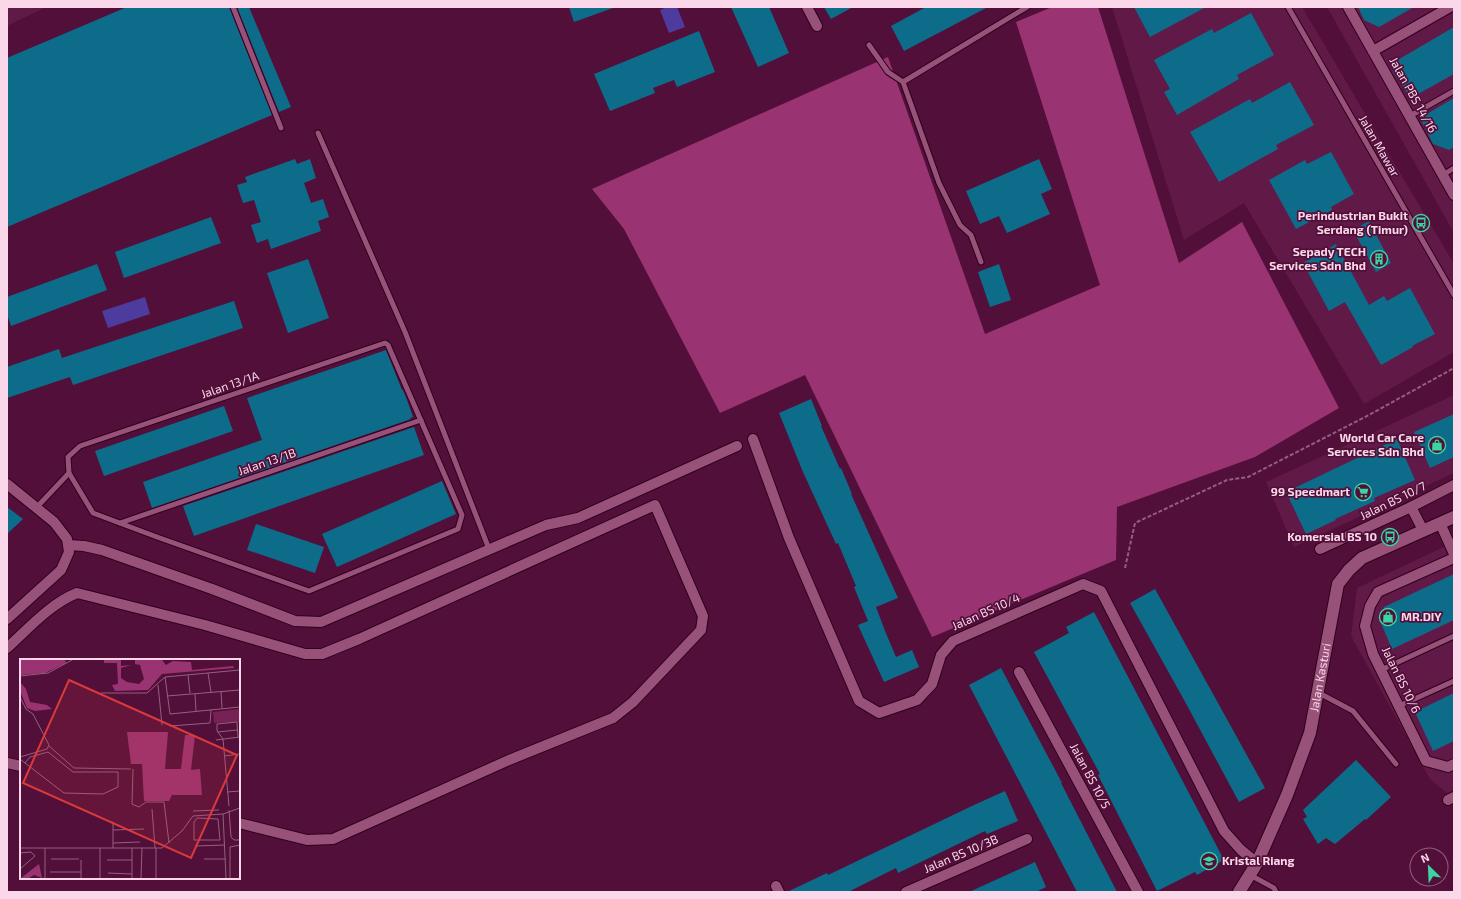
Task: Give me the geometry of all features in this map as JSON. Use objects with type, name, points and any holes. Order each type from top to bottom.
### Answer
[{"type":"street","points":[[807,7],[817,26]]},
{"type":"street","name":"Jalan PBS 14/16","points":[[1348,7],[1454,195]]},
{"type":"street","points":[[1373,51],[1450,7]]},
{"type":"street","name":"Jalan BS 10/4","points":[[753,439],[789,538],[859,701],[879,713],[917,700],[932,684],[941,655],[953,641],[1083,584],[1100,591],[1224,831],[1241,850],[1258,863]]},
{"type":"street","points":[[68,545],[84,546],[102,550],[296,621],[321,622],[546,525],[578,518],[737,446]]},
{"type":"street","points":[[7,484],[54,522],[67,539],[68,545],[68,552],[61,570],[7,618]]},
{"type":"street","name":"Jalan BS 10/7","points":[[1320,549],[1411,507],[1454,485]]},
{"type":"street","points":[[7,648],[64,598],[77,593],[204,625],[305,654],[322,654],[367,636],[655,505],[703,616],[701,630],[633,702],[613,718],[509,760],[333,840],[307,840],[240,823]]},
{"type":"street","points":[[1411,507],[1423,530]]},
{"type":"street","name":"Jalan Kasturi","points":[[1239,892],[1258,863],[1287,796],[1310,733],[1338,584],[1349,570],[1362,558],[1454,517]]},
{"type":"street","points":[[1440,523],[1454,554]]},
{"type":"street","name":"Jalan BS 10/6","points":[[1454,558],[1378,592],[1370,606],[1365,626],[1373,654],[1426,761],[1448,767],[1454,764]]},
{"type":"street","name":"Jalan BS 10/5","points":[[1019,672],[1138,892]]},
{"type":"street","points":[[7,763],[20,766]]},
{"type":"street","name":"Jalan BS 10/3B","points":[[906,892],[1027,839]]},
{"type":"lane","points":[[233,7],[281,128]]},
{"type":"lane","points":[[903,82],[1027,7]]},
{"type":"lane","name":"Jalan Mawar","points":[[1288,7],[1454,295]]},
{"type":"lane","points":[[869,45],[888,72],[903,82],[939,183],[960,225],[971,235],[981,262]]},
{"type":"lane","points":[[1410,116],[1454,91]]},
{"type":"lane","points":[[318,134],[405,332],[490,550]]},
{"type":"lane","points":[[1443,175],[1454,168]]},
{"type":"lane","name":"Jalan 13/1A","points":[[69,473],[68,457],[80,446],[385,344],[388,345],[421,420]]},
{"type":"lane","points":[[37,507],[69,473],[93,513],[310,591],[458,529],[462,515],[421,420]]},
{"type":"lane","name":"Jalan 13/1B","points":[[120,523],[421,420]]},
{"type":"lane","points":[[1381,670],[1454,636]]},
{"type":"lane","points":[[1399,706],[1454,680]]},
{"type":"lane","points":[[1318,692],[1353,711],[1396,764]]},
{"type":"lane","points":[[1250,875],[1274,888],[1276,892]]},
{"type":"path","points":[[1125,568],[1135,523],[1226,480],[1248,476],[1369,415],[1454,368]]},
{"type":"shaded area","points":[[7,7],[46,7],[7,26]]},
{"type":"shaded area","points":[[667,7],[677,7],[685,27],[669,33],[660,10]]},
{"type":"shaded area","points":[[1052,7],[1098,7],[1179,263],[1242,222],[1339,408],[1255,457],[1117,507],[1116,560],[932,637],[805,375],[720,413],[624,229],[592,189],[888,57],[985,334],[1100,285],[1016,22]]},
{"type":"shaded area","points":[[1112,7],[1302,7],[1454,264],[1454,352],[1364,404],[1244,203],[1184,240]]},
{"type":"shaded area","points":[[1327,7],[1454,7],[1454,233]]},
{"type":"shaded area","points":[[145,297],[150,314],[108,328],[102,311]]},
{"type":"shaded area","points":[[1454,395],[1454,473],[1294,547],[1266,482]]},
{"type":"shaded area","points":[[1454,542],[1454,790],[1447,793],[1430,779],[1351,636],[1357,588]]},
{"type":"building","points":[[127,7],[229,7],[272,115],[7,227],[7,58]]},
{"type":"building","points":[[237,7],[249,7],[291,107],[279,112]]},
{"type":"building","points":[[569,7],[612,7],[613,8],[574,22]]},
{"type":"building","points":[[731,7],[769,7],[789,53],[758,67]]},
{"type":"building","points":[[824,7],[853,7],[831,19]]},
{"type":"building","points":[[926,7],[988,7],[904,51],[891,26]]},
{"type":"building","points":[[1134,7],[1206,7],[1150,37]]},
{"type":"building","points":[[1358,7],[1414,7],[1379,27],[1364,20]]},
{"type":"building","points":[[1251,13],[1274,55],[1237,75],[1239,79],[1177,115],[1164,92],[1170,89],[1154,60],[1212,29],[1214,33]]},
{"type":"building","points":[[1454,27],[1454,74],[1411,98],[1393,72],[1396,61]]},
{"type":"building","points":[[699,31],[715,72],[677,87],[674,80],[653,88],[655,93],[610,111],[594,74]]},
{"type":"building","points":[[1290,82],[1314,125],[1276,145],[1278,149],[1219,182],[1190,132],[1250,99],[1252,103]]},
{"type":"building","points":[[1454,98],[1454,147],[1449,150],[1433,144],[1420,118]]},
{"type":"building","points":[[1331,152],[1354,194],[1331,207],[1332,210],[1296,229],[1269,180],[1305,160],[1307,164]]},
{"type":"building","points":[[295,159],[297,164],[310,159],[316,178],[304,183],[311,203],[323,199],[329,217],[318,221],[321,231],[271,249],[268,239],[257,243],[251,225],[261,222],[254,200],[243,203],[237,185],[247,182],[245,177]]},
{"type":"building","points":[[1039,159],[1052,189],[1041,194],[1050,214],[1007,233],[999,216],[980,224],[966,191]]},
{"type":"building","points":[[211,217],[221,243],[124,278],[115,252]]},
{"type":"building","points":[[1369,221],[1391,263],[1376,272],[1353,230]]},
{"type":"building","points":[[1336,244],[1369,305],[1384,296],[1387,301],[1410,288],[1435,334],[1381,365],[1345,302],[1329,311],[1303,263]]},
{"type":"building","points":[[308,259],[329,318],[288,333],[267,273]]},
{"type":"building","points":[[97,264],[107,290],[11,326],[7,314],[7,297]]},
{"type":"building","points":[[999,264],[1011,300],[990,307],[978,272]]},
{"type":"building","points":[[234,301],[243,328],[73,385],[70,377],[7,398],[7,367],[59,349],[62,358]]},
{"type":"building","points":[[386,350],[407,400],[413,417],[410,418],[411,419],[152,508],[143,482],[262,440],[247,398]]},
{"type":"building","points":[[811,399],[821,426],[898,598],[876,607],[885,631],[896,657],[912,650],[919,667],[884,682],[858,625],[868,621],[854,587],[856,586],[838,543],[836,544],[803,472],[779,413]]},
{"type":"building","points":[[224,406],[233,431],[104,476],[95,451]]},
{"type":"building","name":"World Car Care Services Sdn Bhd","points":[[1454,414],[1454,457],[1430,468],[1414,432]]},
{"type":"building","points":[[414,427],[424,455],[194,536],[183,506]]},
{"type":"building","points":[[1397,439],[1415,480],[1374,498],[1375,501],[1306,534],[1286,492]]},
{"type":"building","points":[[442,481],[456,514],[337,567],[322,534]]},
{"type":"building","points":[[7,507],[23,519],[7,534]]},
{"type":"building","points":[[256,524],[324,547],[315,573],[247,550]]},
{"type":"building","points":[[1454,574],[1454,620],[1392,649],[1380,621],[1384,607]]},
{"type":"building","points":[[1155,589],[1265,788],[1239,802],[1130,603]]},
{"type":"building","points":[[1094,612],[1224,860],[1197,875],[1195,872],[1157,891],[1098,775],[1100,774],[1034,652],[1069,633],[1066,627]]},
{"type":"building","points":[[1001,668],[1062,783],[1117,892],[1077,892],[969,685]]},
{"type":"building","points":[[1454,693],[1454,741],[1433,751],[1415,712]]},
{"type":"building","points":[[1356,760],[1391,797],[1366,820],[1365,819],[1335,844],[1326,838],[1318,844],[1303,819],[1307,817],[1303,810]]},
{"type":"building","points":[[1005,791],[1018,821],[987,834],[985,831],[898,873],[896,868],[848,892],[787,892],[827,873],[828,875]]},
{"type":"building","points":[[1035,862],[1046,887],[1036,892],[969,892]]},
{"type":"place","name":"Perindustrian Bukit Serdang (Timur)","points":[[1421,223]]},
{"type":"place","name":"Sepady TECH Services Sdn Bhd","points":[[1379,259]]},
{"type":"place","name":"World Car Care Services Sdn Bhd","points":[[1437,445]]},
{"type":"place","name":"99 Speedmart","points":[[1363,492]]},
{"type":"place","name":"Komersial BS 10","points":[[1390,537]]},
{"type":"place","name":"MR.DIY","points":[[1388,617]]},
{"type":"place","name":"Kristal Riang","points":[[1209,861]]}]
